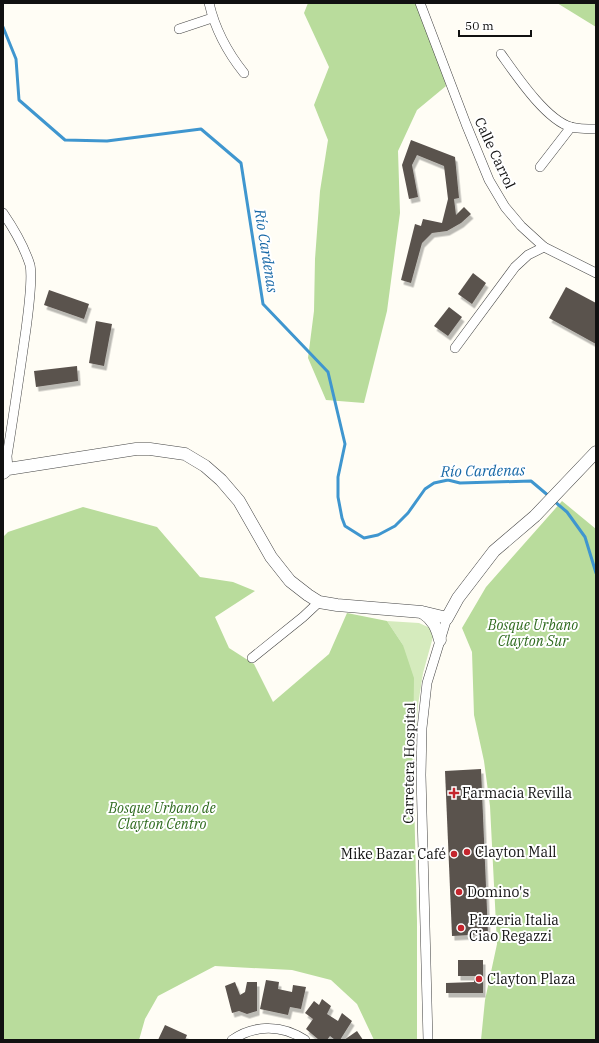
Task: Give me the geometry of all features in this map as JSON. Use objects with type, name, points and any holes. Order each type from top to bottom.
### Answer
[{"type":"street","points":[[209,3],[212,18],[229,52],[244,73]]},
{"type":"street","name":"Calle Carrol","points":[[420,3],[466,124],[498,196],[512,217],[544,247],[596,273]]},
{"type":"street","points":[[179,29],[212,18]]},
{"type":"street","points":[[501,54],[518,78],[539,102],[560,122],[571,127],[596,129]]},
{"type":"street","points":[[540,167],[571,127]]},
{"type":"street","points":[[3,213],[16,231],[30,266],[31,275],[28,311],[6,471],[131,450],[150,449],[185,454],[205,466],[221,480],[239,501],[272,557],[298,589],[319,602],[368,608],[422,612],[447,618]]},
{"type":"street","points":[[455,348],[515,267],[528,255],[544,247]]},
{"type":"street","name":"Carretera Hospital","points":[[428,1040],[421,774],[423,715],[427,683],[447,618],[458,598],[494,551],[535,516],[596,452]]},
{"type":"street","points":[[422,612],[440,609],[458,598]]},
{"type":"street","points":[[252,658],[303,617],[319,602]]},
{"type":"street","points":[[422,612],[436,626],[440,640]]},
{"type":"street","points":[[232,1040],[246,1033],[265,1028],[286,1030],[305,1040]]},
{"type":"green space","points":[[308,3],[421,3],[427,10],[446,86],[417,110],[398,151],[400,213],[387,311],[364,403],[326,400],[308,358],[314,311],[315,259],[320,191],[328,140],[314,105],[329,67],[304,13]]},
{"type":"green space","points":[[557,3],[596,3],[596,27]]},
{"type":"green space","name":"Bosque Urbano Clayton Sur","points":[[562,501],[596,529],[596,1040],[481,1040],[485,1000],[497,944],[490,806],[484,761],[474,715],[472,652],[462,628],[486,587]]},
{"type":"green space","name":"Bosque Urbano de Clayton Centro","points":[[83,507],[157,527],[200,577],[233,582],[255,591],[215,617],[229,648],[254,664],[273,702],[329,654],[347,613],[387,621],[403,645],[414,678],[413,754],[417,921],[417,1040],[374,1040],[357,1004],[331,980],[292,970],[215,966],[158,996],[145,1019],[139,1040],[3,1040],[3,537],[8,532]]},
{"type":"green space","points":[[387,621],[419,623],[430,628],[433,637],[423,673],[418,705],[414,770],[403,645]]},
{"type":"building","points":[[411,140],[455,157],[459,198],[454,199],[456,215],[464,207],[471,214],[461,223],[447,231],[432,233],[422,243],[411,283],[401,280],[415,224],[421,226],[423,219],[442,223],[448,199],[444,166],[417,155],[412,165],[418,197],[409,199],[402,165]]},
{"type":"building","points":[[473,273],[486,283],[472,304],[458,294]]},
{"type":"building","points":[[566,287],[596,303],[596,344],[549,318]]},
{"type":"building","points":[[49,290],[89,304],[84,319],[44,305]]},
{"type":"building","points":[[449,307],[462,317],[448,336],[434,326]]},
{"type":"building","points":[[96,321],[112,324],[104,366],[89,363]]},
{"type":"building","points":[[77,366],[78,381],[36,387],[34,371]]},
{"type":"building","name":"Clayton Mall","points":[[481,769],[488,934],[452,936],[445,771]]},
{"type":"building","name":"Clayton Plaza","points":[[458,960],[483,960],[483,993],[446,993],[446,983],[474,982],[475,976],[458,976]]},
{"type":"building","points":[[266,980],[279,982],[278,989],[292,992],[293,985],[306,987],[301,1009],[290,1007],[288,1015],[260,1009]]},
{"type":"building","points":[[235,982],[240,995],[245,992],[247,982],[257,982],[257,1011],[247,1014],[239,1011],[232,1013],[225,986]]},
{"type":"building","points":[[322,999],[331,1006],[327,1014],[338,1021],[342,1013],[352,1021],[340,1040],[335,1040],[330,1036],[327,1040],[319,1040],[306,1029],[313,1019],[305,1013],[314,1001],[319,1005]]},
{"type":"building","points":[[165,1025],[187,1035],[185,1040],[158,1040]]},
{"type":"building","points":[[357,1031],[363,1040],[344,1040]]},
{"type":"waterway","name":"Río Cardenas","points":[[3,27],[16,59],[19,100],[65,140],[107,141],[201,129],[241,163],[263,304],[328,372],[345,444],[338,477],[338,497],[345,526],[364,538],[378,535],[395,526],[408,513],[425,489],[434,483],[448,480],[460,483],[531,481],[550,497]]},
{"type":"waterway","name":"Río Cardenas","points":[[554,501],[567,512],[585,537],[596,573]]},
{"type":"place","name":"Farmacia Revilla","points":[[454,793]]},
{"type":"place","name":"Clayton Mall","points":[[467,852]]},
{"type":"place","name":"Mike Bazar Café","points":[[454,854]]},
{"type":"place","name":"Domino's","points":[[459,892]]},
{"type":"place","name":"Pizzeria Italia Ciao Regazzi","points":[[461,928]]},
{"type":"place","name":"Clayton Plaza","points":[[479,979]]}]
